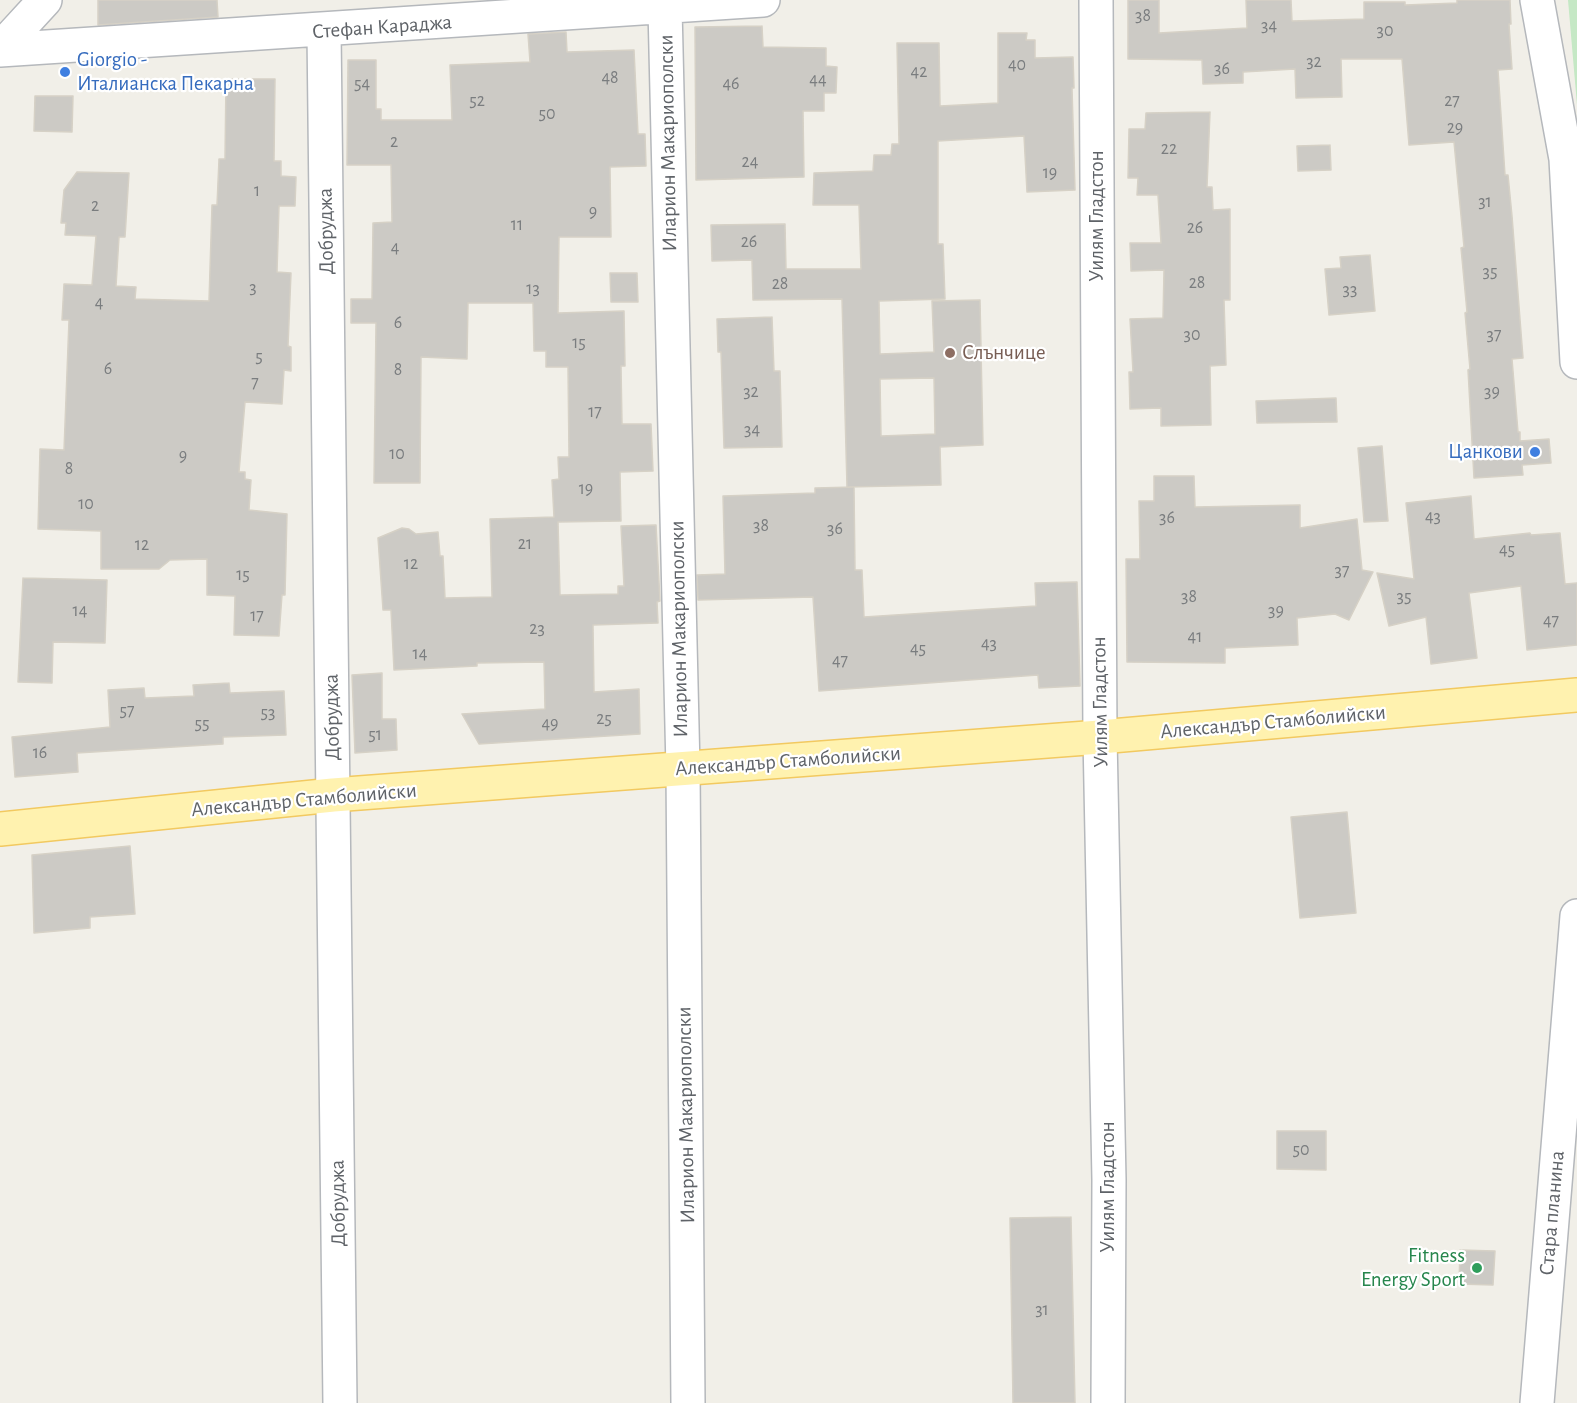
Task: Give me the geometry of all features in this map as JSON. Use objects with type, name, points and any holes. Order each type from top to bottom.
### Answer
[{"type":"main road","name":"Александър Стамболийски","points":[[0,829],[333,795],[1100,737],[1577,695]]},
{"type":"street","points":[[0,50],[45,0]]},
{"type":"street","name":"Стефан Караджа","points":[[0,50],[324,30],[663,4],[763,0]]},
{"type":"street","name":"Уилям Гладстон","points":[[1096,0],[1100,737],[1109,1180],[1108,1403]]},
{"type":"street","points":[[1537,0],[1571,158],[1577,362]]},
{"type":"street","name":"Иларион Макариополски","points":[[663,4],[683,769],[688,1403]]},
{"type":"street","name":"Добруджа","points":[[324,30],[340,1403]]},
{"type":"street","name":"Стара планина","points":[[1537,1403],[1577,916]]},
{"type":"green space","points":[[1568,0],[1577,0],[1577,105]]},
{"type":"building","points":[[98,0],[217,0],[218,17],[98,25]]},
{"type":"building","points":[[1128,0],[1159,0],[1159,33],[1247,28],[1246,0],[1291,0],[1292,21],[1364,19],[1364,2],[1405,2],[1405,5],[1457,3],[1457,0],[1510,0],[1512,69],[1498,70],[1505,175],[1508,175],[1523,358],[1512,359],[1518,432],[1520,432],[1520,441],[1549,439],[1551,463],[1522,465],[1523,475],[1474,478],[1468,370],[1470,369],[1465,313],[1467,312],[1461,248],[1464,247],[1454,142],[1409,145],[1402,59],[1341,59],[1342,97],[1296,98],[1295,69],[1243,72],[1243,83],[1203,84],[1202,60],[1128,59]]},
{"type":"building","points":[[762,26],[763,47],[826,48],[826,66],[837,67],[836,93],[824,93],[824,111],[803,111],[804,177],[696,180],[695,27]]},
{"type":"building","points":[[566,32],[567,52],[634,50],[638,134],[645,134],[646,166],[610,167],[611,237],[559,237],[558,313],[624,311],[625,366],[621,366],[622,424],[651,424],[653,471],[620,472],[621,521],[558,522],[560,595],[618,594],[618,586],[624,586],[621,526],[656,525],[660,601],[657,602],[658,623],[593,625],[594,692],[639,689],[640,734],[479,744],[462,714],[545,709],[544,662],[477,663],[477,666],[394,670],[391,610],[383,610],[378,538],[402,528],[409,529],[416,534],[438,532],[440,556],[443,556],[445,598],[492,597],[490,519],[554,517],[552,480],[559,479],[558,457],[569,457],[568,367],[546,367],[546,351],[534,351],[533,303],[468,303],[467,359],[421,357],[420,483],[374,483],[376,323],[351,323],[351,299],[372,299],[373,223],[392,222],[391,165],[347,165],[348,60],[376,60],[376,109],[381,109],[381,120],[452,120],[450,65],[530,62],[528,34]]},
{"type":"building","points":[[998,33],[1027,33],[1026,40],[1035,40],[1035,58],[1073,57],[1075,190],[1027,192],[1024,136],[938,141],[938,244],[943,244],[945,299],[879,301],[880,354],[934,352],[932,301],[980,300],[983,445],[940,447],[941,485],[847,487],[842,299],[753,300],[752,260],[712,261],[711,225],[785,224],[786,269],[861,269],[859,205],[813,205],[814,173],[873,171],[874,155],[891,155],[892,144],[899,144],[897,43],[939,43],[940,106],[998,103]],"holes":[[[934,378],[935,434],[881,436],[880,379]]]},
{"type":"building","points":[[226,79],[275,79],[274,161],[281,161],[281,176],[296,177],[295,206],[279,206],[277,272],[291,273],[288,346],[291,347],[291,371],[284,370],[282,404],[245,402],[239,472],[245,472],[245,479],[251,480],[249,510],[287,514],[285,595],[282,595],[279,636],[234,635],[235,596],[207,595],[207,559],[170,560],[159,569],[101,569],[101,531],[38,529],[40,449],[64,450],[69,320],[62,320],[64,284],[92,285],[96,236],[65,235],[66,223],[61,223],[64,190],[77,172],[129,173],[125,237],[119,237],[116,286],[136,287],[135,299],[209,301],[212,205],[217,205],[219,159],[225,159]]},
{"type":"building","points":[[35,96],[73,96],[72,132],[34,131]]},
{"type":"building","points":[[1210,112],[1207,187],[1212,187],[1213,210],[1230,209],[1230,300],[1224,300],[1226,365],[1210,366],[1211,425],[1161,426],[1161,408],[1130,409],[1129,372],[1133,372],[1130,319],[1163,318],[1164,270],[1131,271],[1130,243],[1161,243],[1158,195],[1137,195],[1138,178],[1128,178],[1129,129],[1145,129],[1146,113]]},
{"type":"building","points":[[1330,145],[1331,170],[1298,171],[1297,146]]},
{"type":"building","points":[[1370,255],[1375,311],[1329,315],[1325,269],[1341,268],[1340,257]]},
{"type":"building","points":[[610,273],[637,273],[638,302],[611,302]]},
{"type":"building","points":[[772,317],[774,371],[780,371],[782,447],[724,448],[721,352],[718,352],[717,319]]},
{"type":"building","points":[[1336,398],[1337,422],[1257,423],[1256,401]]},
{"type":"building","points":[[1382,446],[1388,521],[1364,522],[1358,448]]},
{"type":"building","points":[[1154,476],[1194,476],[1195,507],[1300,505],[1300,528],[1357,519],[1362,570],[1373,572],[1349,620],[1335,614],[1297,618],[1298,645],[1225,648],[1225,663],[1127,662],[1126,559],[1140,559],[1139,501],[1154,501]]},
{"type":"building","points":[[854,487],[855,570],[862,570],[864,617],[1036,606],[1035,583],[1077,582],[1080,686],[1039,688],[1038,675],[819,691],[813,597],[698,600],[697,575],[725,574],[723,496],[815,493],[815,488]]},
{"type":"building","points":[[1471,496],[1474,539],[1530,533],[1531,535],[1560,533],[1565,584],[1577,583],[1577,645],[1527,650],[1521,586],[1469,593],[1477,658],[1431,664],[1426,617],[1389,626],[1377,573],[1414,579],[1406,503]]},
{"type":"building","points":[[23,578],[107,580],[105,643],[53,642],[52,683],[18,682]]},
{"type":"building","points":[[382,673],[382,719],[396,719],[397,750],[355,753],[352,675]]},
{"type":"building","points":[[229,683],[230,693],[284,691],[286,735],[223,737],[223,744],[77,753],[78,772],[15,777],[12,737],[110,727],[108,690],[144,688],[145,698],[194,696],[193,685]]},
{"type":"building","points":[[1347,812],[1356,913],[1300,918],[1291,817]]},
{"type":"building","points":[[130,846],[135,914],[90,917],[90,928],[34,933],[32,855]]},
{"type":"building","points":[[1277,1131],[1326,1131],[1326,1170],[1277,1169]]},
{"type":"building","points":[[1071,1217],[1075,1403],[1013,1403],[1010,1218]]},
{"type":"building","name":"Fitness Energy Sport","points":[[1460,1250],[1495,1251],[1493,1285],[1459,1284]]},
{"type":"place","name":"Giorgio - Италианска Пекарна","points":[[65,72]]},
{"type":"place","name":"Слънчице","points":[[950,353]]},
{"type":"place","name":"Цанкови","points":[[1535,452]]},
{"type":"place","name":"Fitness Energy Sport","points":[[1477,1268]]}]
